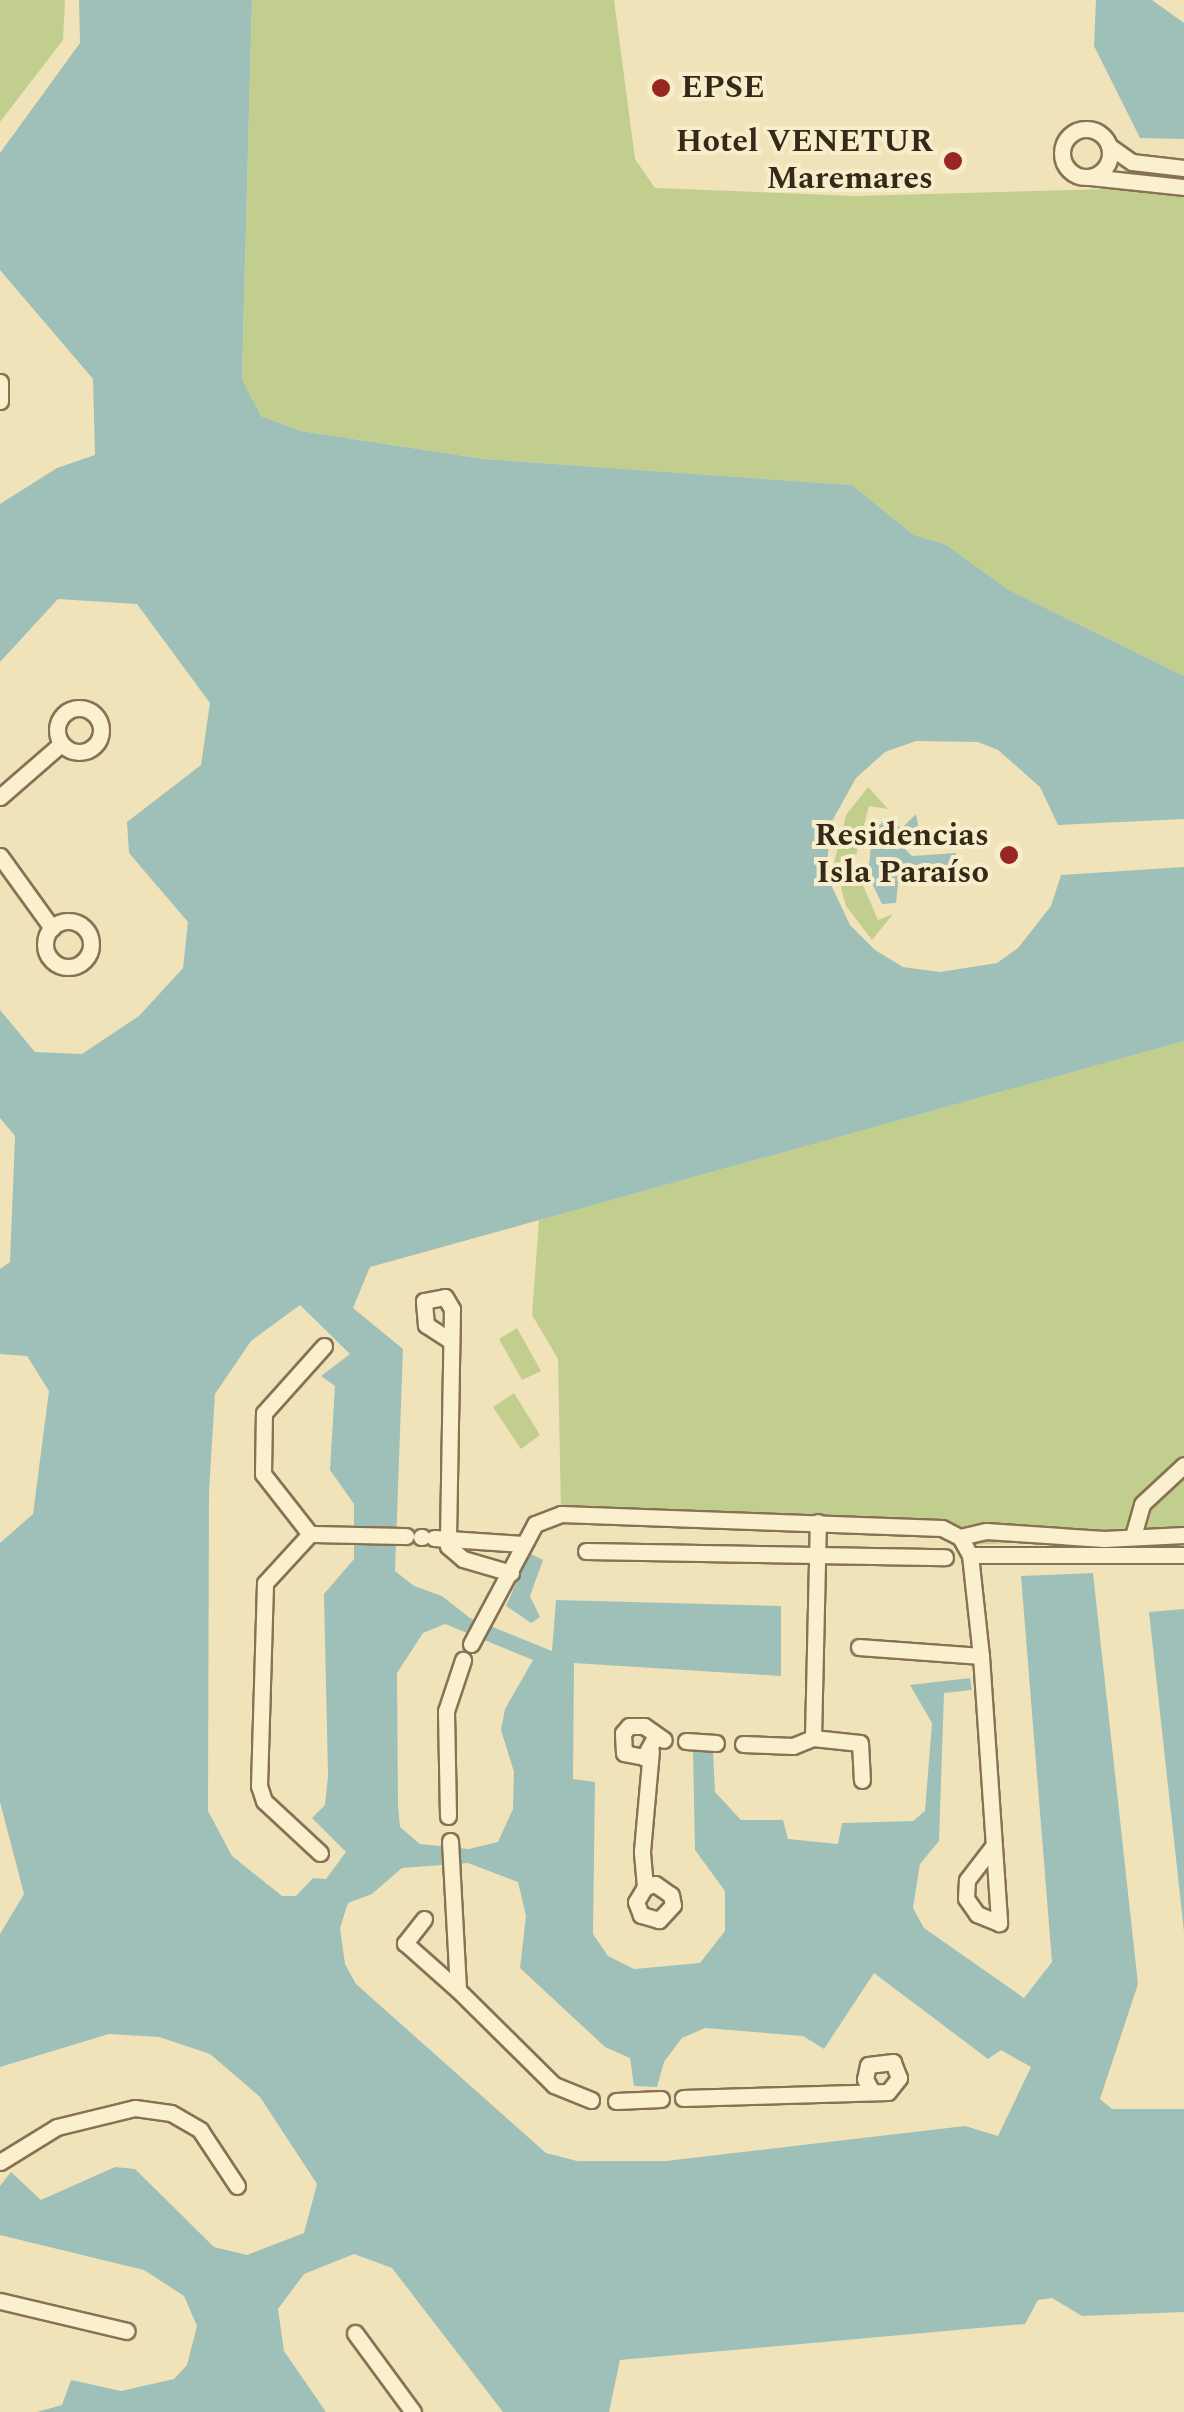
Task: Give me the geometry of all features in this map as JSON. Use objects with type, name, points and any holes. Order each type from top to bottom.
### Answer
[{"type":"street","points":[[1184,168],[1152,166],[1109,146],[1089,129],[1066,140],[1067,168],[1090,177],[1184,187]]},
{"type":"street","points":[[1090,177],[1104,170],[1109,146]]},
{"type":"street","points":[[1151,186],[1152,166]]},
{"type":"street","points":[[0,382],[0,401]]},
{"type":"street","points":[[0,797],[61,744]]},
{"type":"street","points":[[0,856],[52,928]]},
{"type":"street","points":[[421,1537],[451,1340]]},
{"type":"street","points":[[310,1534],[263,1474],[264,1413],[324,1346]]},
{"type":"street","points":[[1127,1556],[1129,1537],[1142,1504],[1184,1465]]},
{"type":"street","points":[[473,1641],[536,1524],[561,1514],[924,1523],[960,1538],[986,1532],[1184,1535]]},
{"type":"street","points":[[813,1738],[818,1522]]},
{"type":"street","points":[[320,1853],[264,1800],[260,1786],[265,1583],[310,1534],[523,1544]]},
{"type":"street","points":[[421,1537],[454,1554],[511,1573]]},
{"type":"street","points":[[960,1538],[970,1555],[994,1845]]},
{"type":"street","points":[[586,1551],[945,1557]]},
{"type":"street","points":[[970,1555],[1184,1555]]},
{"type":"street","points":[[858,1647],[981,1656]]},
{"type":"street","points":[[448,1816],[446,1711],[463,1660]]},
{"type":"street","points":[[743,1744],[792,1746],[813,1738],[860,1743],[862,1780]]},
{"type":"street","points":[[686,1740],[716,1743]]},
{"type":"street","points":[[646,1886],[642,1851],[656,1743]]},
{"type":"street","points":[[450,1842],[458,1990]]},
{"type":"street","points":[[424,1918],[405,1944],[458,1990],[554,2085],[592,2100]]},
{"type":"street","points":[[683,2098],[871,2090]]},
{"type":"street","points":[[624,2100],[659,2099]]},
{"type":"street","points":[[0,2162],[57,2127],[135,2108],[171,2113],[200,2130],[236,2186]]},
{"type":"street","points":[[0,2300],[128,2331]]},
{"type":"street","points":[[355,2334],[410,2411]]},
{"type":"green space","points":[[0,0],[65,0],[63,40],[0,122]]},
{"type":"green space","points":[[252,0],[614,0],[635,159],[655,188],[855,196],[1184,187],[1184,676],[1009,590],[945,544],[914,535],[852,485],[484,459],[301,431],[261,416],[242,379]]},
{"type":"green space","points":[[868,787],[888,809],[869,806],[855,859],[834,863],[846,815]]},
{"type":"green space","points":[[836,869],[856,869],[878,920],[893,914],[872,940],[846,906]]},
{"type":"green space","points":[[1184,1041],[1184,1535],[967,1545],[943,1528],[561,1514],[558,1359],[532,1315],[539,1220]]},
{"type":"green space","points":[[517,1328],[541,1371],[522,1380],[499,1339]]},
{"type":"green space","points":[[514,1393],[540,1435],[521,1449],[493,1407]]},
{"type":"water","points":[[79,0],[252,0],[242,379],[261,416],[301,431],[484,459],[852,485],[914,535],[945,544],[1009,590],[1184,676],[1184,819],[1058,825],[1040,787],[998,750],[978,742],[916,741],[885,752],[856,778],[831,823],[826,874],[850,925],[875,950],[903,967],[940,972],[997,963],[1018,948],[1051,906],[1061,875],[1184,867],[1184,1041],[370,1267],[353,1308],[403,1349],[395,1571],[414,1586],[442,1596],[470,1618],[552,1651],[556,1600],[781,1606],[781,1676],[574,1663],[573,1779],[595,1782],[593,1934],[608,1956],[634,1969],[700,1963],[725,1931],[725,1891],[695,1850],[693,1751],[713,1751],[715,1792],[741,1820],[783,1820],[788,1839],[838,1844],[842,1823],[913,1821],[925,1811],[932,1723],[910,1685],[970,1678],[972,1690],[944,1693],[939,1841],[920,1864],[913,1908],[924,1928],[1024,1998],[1052,1962],[1021,1576],[1093,1573],[1138,1984],[1100,2099],[1112,2109],[1184,2109],[1184,2312],[1082,2316],[1052,2298],[1038,2300],[1025,2324],[620,2360],[609,2412],[503,2412],[392,2268],[354,2254],[304,2274],[278,2309],[284,2351],[326,2412],[37,2412],[62,2405],[71,2380],[121,2391],[174,2379],[187,2365],[197,2326],[184,2296],[144,2270],[0,2235],[0,2186],[11,2172],[41,2200],[115,2167],[135,2169],[214,2247],[247,2255],[304,2233],[317,2184],[260,2097],[210,2054],[159,2037],[109,2034],[0,2067],[0,1934],[24,1894],[0,1802],[0,1543],[33,1514],[49,1391],[27,1356],[0,1354],[0,1269],[10,1262],[15,1136],[0,1118],[0,1010],[35,1052],[82,1054],[139,1016],[183,968],[188,922],[129,853],[127,822],[201,765],[210,703],[137,604],[58,599],[0,662],[0,504],[57,468],[95,455],[93,379],[0,270],[0,153],[80,43]],"holes":[[[300,1305],[350,1354],[321,1376],[335,1386],[330,1470],[354,1504],[354,1559],[324,1594],[328,1776],[325,1805],[312,1818],[346,1852],[326,1879],[313,1878],[296,1896],[282,1896],[232,1856],[208,1811],[209,1491],[215,1394],[251,1341]],[[445,1624],[533,1660],[505,1709],[501,1730],[514,1772],[513,1809],[498,1842],[469,1849],[420,1844],[400,1827],[397,1673],[423,1633]],[[468,1863],[518,1882],[526,1916],[520,1968],[605,2047],[630,2058],[634,2086],[657,2087],[664,2062],[682,2038],[705,2028],[803,2036],[824,2049],[874,1973],[988,2059],[1001,2050],[1031,2067],[998,2136],[965,2126],[666,2161],[577,2161],[546,2153],[356,1984],[345,1964],[340,1928],[348,1903],[372,1894],[402,1868]]]},
{"type":"water","points":[[1096,0],[1152,0],[1184,23],[1184,139],[1140,138],[1094,46]]},
{"type":"water","points":[[916,814],[919,831],[915,838],[905,834],[905,849],[912,856],[956,853],[959,869],[899,873],[896,903],[882,904],[868,875],[871,845],[895,845],[873,835],[874,829],[886,820],[902,828]]},
{"type":"water","points":[[529,1553],[543,1560],[530,1596],[540,1617],[531,1623],[506,1606]]},
{"type":"water","points":[[1184,1609],[1184,1932],[1149,1612]]},
{"type":"place","name":"EPSE","points":[[661,88]]},
{"type":"place","name":"Hotel VENETUR Maremares","points":[[953,161]]},
{"type":"place","name":"Residencias Isla Paraíso","points":[[1009,855]]}]
